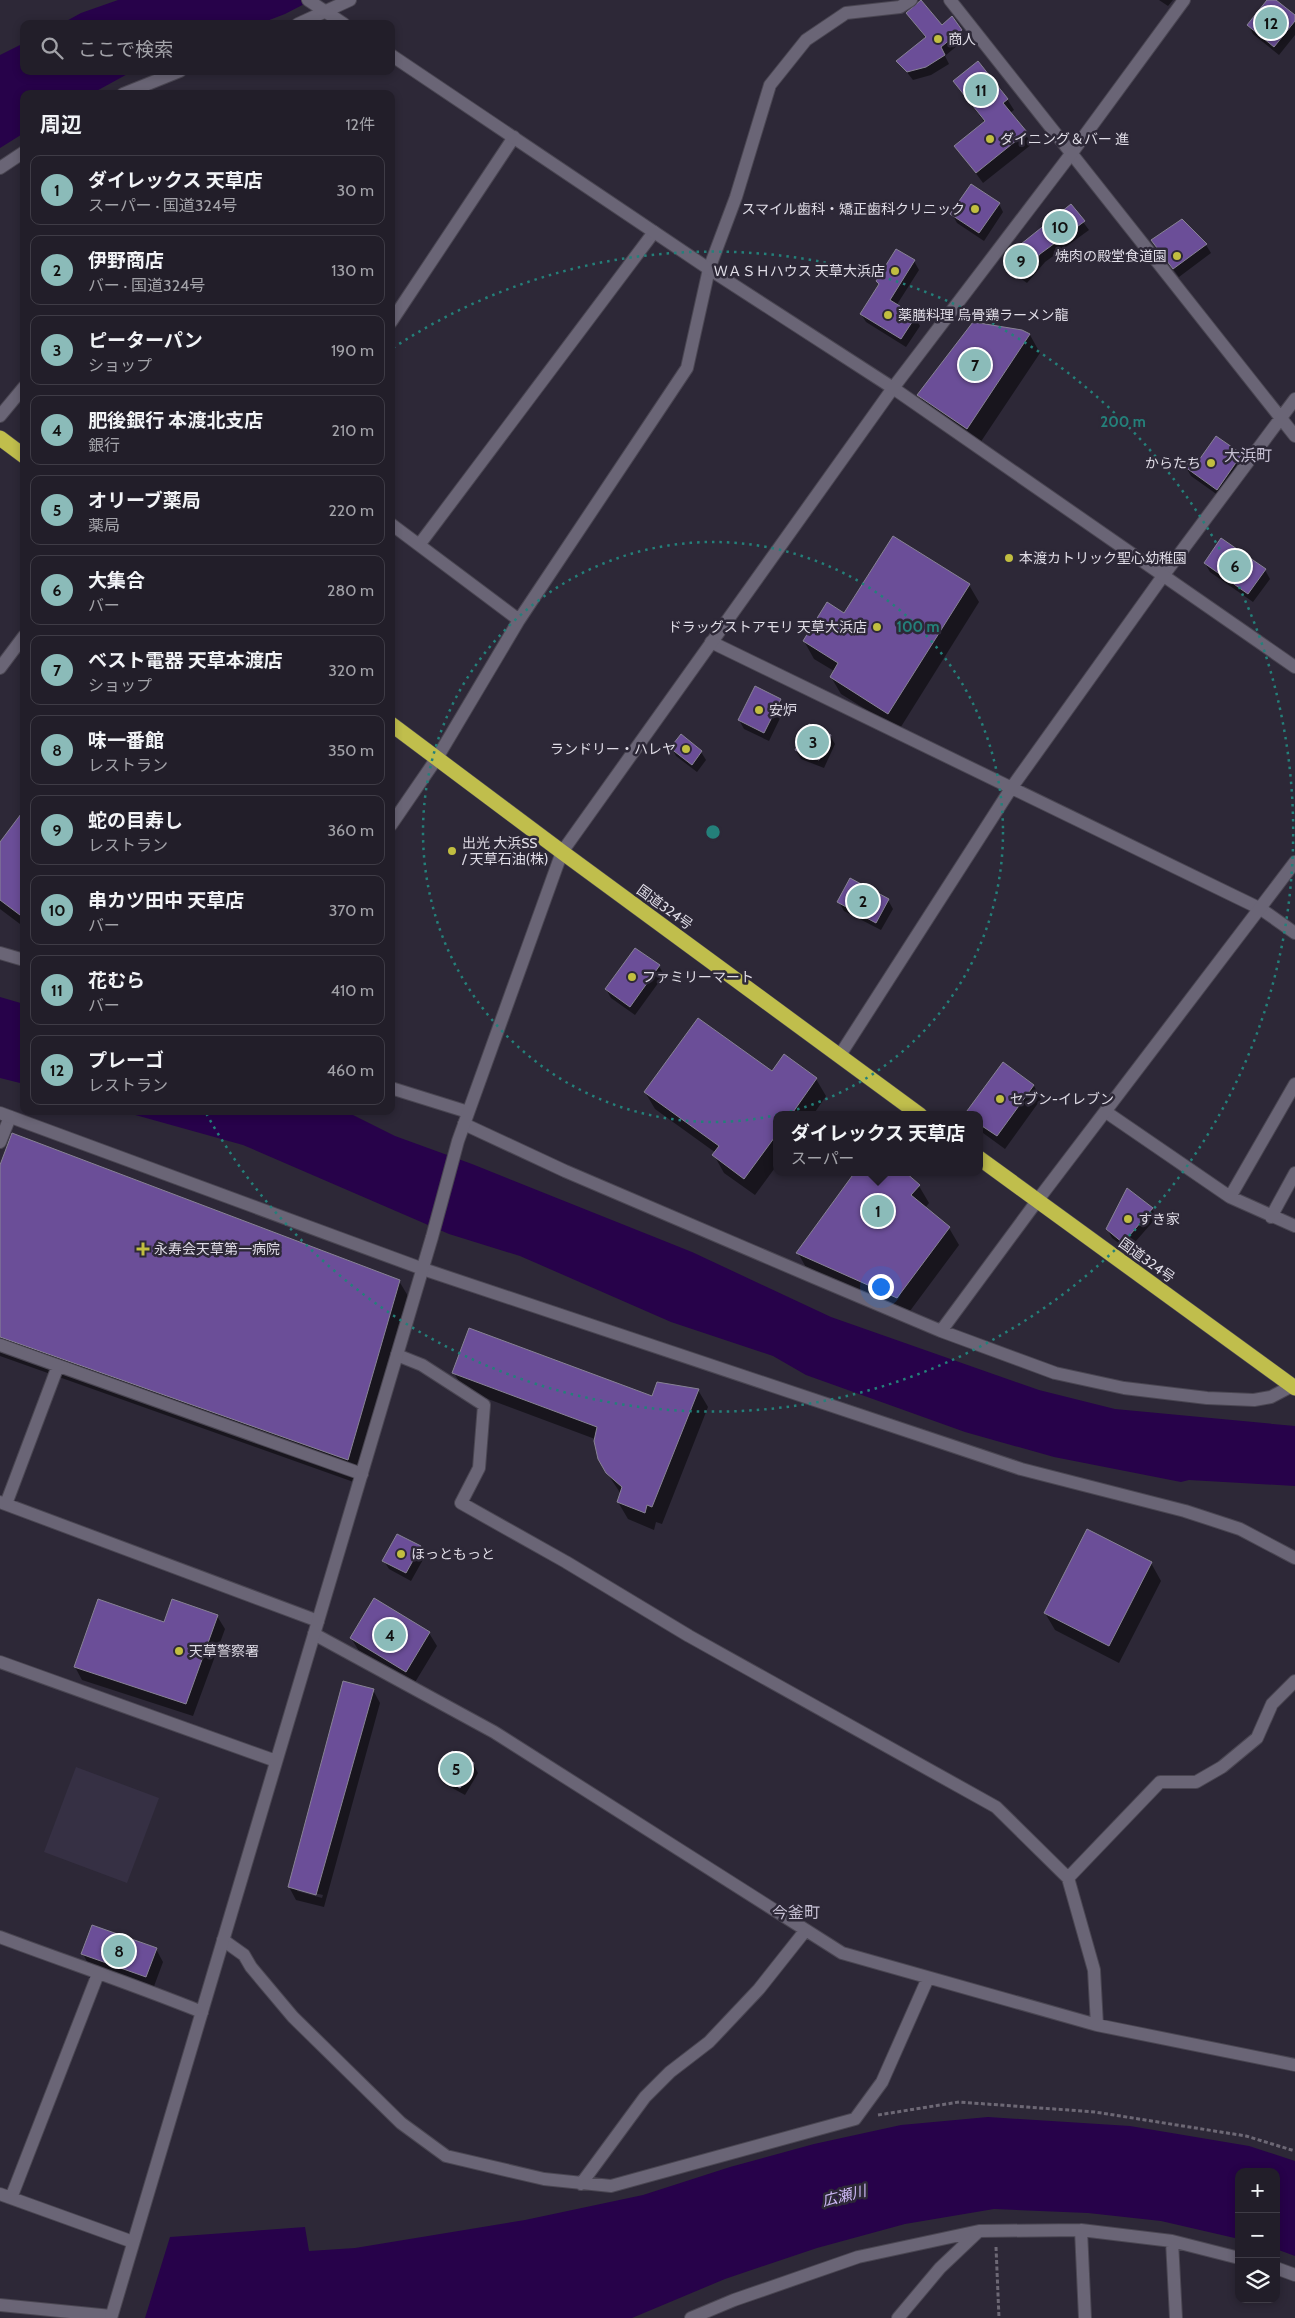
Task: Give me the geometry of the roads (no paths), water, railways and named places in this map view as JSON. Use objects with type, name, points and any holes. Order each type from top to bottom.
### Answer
[{"type":"highway","points":[[0,438],[20,453]]},
{"type":"highway","name":"国道324号","points":[[395,727],[915,1111]]},
{"type":"highway","name":"国道324号","points":[[983,1161],[1293,1387]]},
{"type":"street","points":[[302,20],[317,6],[350,0]]},
{"type":"street","points":[[395,819],[437,758],[519,620],[687,368],[709,269],[736,197],[770,85],[806,40],[846,13],[900,7],[911,0]]},
{"type":"street","points":[[950,0],[1295,436]]},
{"type":"street","points":[[0,2305],[111,2317],[423,1269],[458,1141],[562,852],[893,388],[1072,154],[1184,0]]},
{"type":"street","points":[[317,6],[338,20]]},
{"type":"street","points":[[395,58],[709,269],[893,388],[1295,667]]},
{"type":"street","points":[[133,90],[170,75]]},
{"type":"street","points":[[395,316],[514,137]]},
{"type":"street","points":[[0,168],[20,155]]},
{"type":"street","points":[[419,545],[654,232]]},
{"type":"street","points":[[0,416],[20,392]]},
{"type":"street","points":[[840,1055],[1012,787],[1163,576],[1295,399]]},
{"type":"street","points":[[395,527],[519,620]]},
{"type":"street","points":[[0,668],[20,641]]},
{"type":"street","points":[[711,642],[1261,909],[1295,933]]},
{"type":"street","points":[[941,1331],[1037,1201],[1295,862]]},
{"type":"street","points":[[0,953],[20,959]]},
{"type":"street","points":[[1230,1198],[1295,1084]]},
{"type":"street","points":[[395,1090],[466,1118],[565,1171],[941,1331],[1054,1373],[1124,1388],[1206,1398],[1254,1400],[1271,1397],[1293,1387]]},
{"type":"street","points":[[1106,1112],[1230,1198],[1295,1226]]},
{"type":"street","points":[[0,1142],[5,1115],[423,1269],[1020,1469],[1186,1511],[1240,1529],[1295,1558]]},
{"type":"street","points":[[1271,1217],[1295,1173]]},
{"type":"street","points":[[0,1345],[362,1474]]},
{"type":"street","points":[[397,1356],[422,1365],[484,1405],[479,1468],[461,1503],[566,1562],[689,1636],[996,1807],[1068,1878],[1094,1970],[1097,2026]]},
{"type":"street","points":[[58,1366],[3,1503],[318,1621]]},
{"type":"street","points":[[314,1634],[494,1732],[842,1953],[1097,2026],[1295,2065]]},
{"type":"street","points":[[0,1662],[276,1761]]},
{"type":"street","points":[[1068,1878],[1160,1782],[1196,1782],[1222,1768],[1257,1738],[1272,1704],[1295,1681]]},
{"type":"street","points":[[581,2184],[645,2096],[670,2072],[709,2042],[759,1989],[805,1931]]},
{"type":"street","points":[[0,1937],[98,1974],[134,1984],[202,2012]]},
{"type":"street","points":[[223,1940],[244,1955],[251,1967],[293,2017],[401,2123],[446,2156],[544,2180],[611,2186],[855,2119],[882,2082],[928,1978]]},
{"type":"street","points":[[98,1974],[5,2196],[133,2242]]},
{"type":"street","points":[[1081,2230],[1085,2318]]},
{"type":"street","points":[[692,2318],[734,2300],[858,2258],[979,2231],[1081,2230],[1172,2241],[1235,2257]]},
{"type":"street","points":[[898,2318],[940,2268],[979,2231]]},
{"type":"street","points":[[1172,2241],[1176,2318]]},
{"type":"street","points":[[1280,2269],[1295,2275]]},
{"type":"water","points":[[118,0],[312,0],[269,20],[68,20],[81,13]]},
{"type":"water","points":[[20,45],[20,75],[126,75],[98,90],[20,90],[20,136],[0,148],[0,55]]},
{"type":"water","points":[[0,997],[20,1003],[20,1083],[0,1078]]},
{"type":"water","points":[[135,1115],[353,1115],[395,1136],[472,1164],[692,1252],[831,1317],[1039,1390],[1115,1409],[1295,1426],[1295,1486],[1189,1480],[1181,1482],[1054,1457],[965,1432],[806,1375],[773,1356],[671,1322],[520,1256],[449,1234],[243,1145]]},
{"type":"water","name":"広瀬川","points":[[988,2117],[1130,2126],[1249,2146],[1295,2161],[1295,2256],[1280,2250],[1280,2168],[1235,2168],[1235,2238],[1161,2221],[1088,2213],[994,2209],[905,2224],[817,2248],[725,2279],[632,2318],[145,2318],[170,2237],[305,2227],[309,2251],[355,2248],[525,2220],[643,2195],[730,2167],[814,2144],[901,2125]]},
{"type":"place","name":"プレーゴ","points":[[1271,23]]},
{"type":"place","name":"商人","points":[[938,39]]},
{"type":"place","name":"花むら","points":[[981,90]]},
{"type":"place","name":"ダイニング＆バー 進","points":[[990,139]]},
{"type":"place","name":"スマイル歯科・矯正歯科クリニック","points":[[975,209]]},
{"type":"place","name":"串カツ田中 天草店","points":[[1060,227]]},
{"type":"place","name":"焼肉の殿堂食道園","points":[[1177,256]]},
{"type":"place","name":"蛇の目寿し","points":[[1021,261]]},
{"type":"place","name":"ＷＡＳＨハウス 天草大浜店","points":[[895,271]]},
{"type":"place","name":"薬膳料理 烏骨鶏ラーメン龍","points":[[888,315]]},
{"type":"place","name":"ベスト電器 天草本渡店","points":[[975,365]]},
{"type":"place","name":"からたち","points":[[1211,463]]},
{"type":"place","name":"本渡カトリック聖心幼稚園","points":[[1009,558]]},
{"type":"place","name":"大集合","points":[[1235,566]]},
{"type":"place","name":"ドラッグストアモリ 天草大浜店","points":[[877,627]]},
{"type":"place","name":"安炉","points":[[759,710]]},
{"type":"place","name":"ピーターパン","points":[[813,742]]},
{"type":"place","name":"ランドリー・ハレヤ","points":[[686,749]]},
{"type":"place","name":"出光 大浜SS / 天草石油(株)","points":[[452,851]]},
{"type":"place","name":"伊野商店","points":[[863,901]]},
{"type":"place","name":"ファミリーマート","points":[[632,977]]},
{"type":"place","name":"セブン-イレブン","points":[[1000,1099]]},
{"type":"place","name":"ダイレックス 天草店","points":[[878,1211]]},
{"type":"place","name":"すき家","points":[[1128,1219]]},
{"type":"place","name":"永寿会天草第一病院","points":[[143,1249]]},
{"type":"place","name":"ほっともっと","points":[[401,1554]]},
{"type":"place","name":"肥後銀行 本渡北支店","points":[[390,1635]]},
{"type":"place","name":"天草警察署","points":[[179,1651]]},
{"type":"place","name":"オリーブ薬局","points":[[456,1769]]},
{"type":"place","name":"味一番館","points":[[119,1951]]},
{"type":"district","name":"大浜町","points":[[1248,455]]},
{"type":"district","name":"今釜町","points":[[796,1912]]}]
